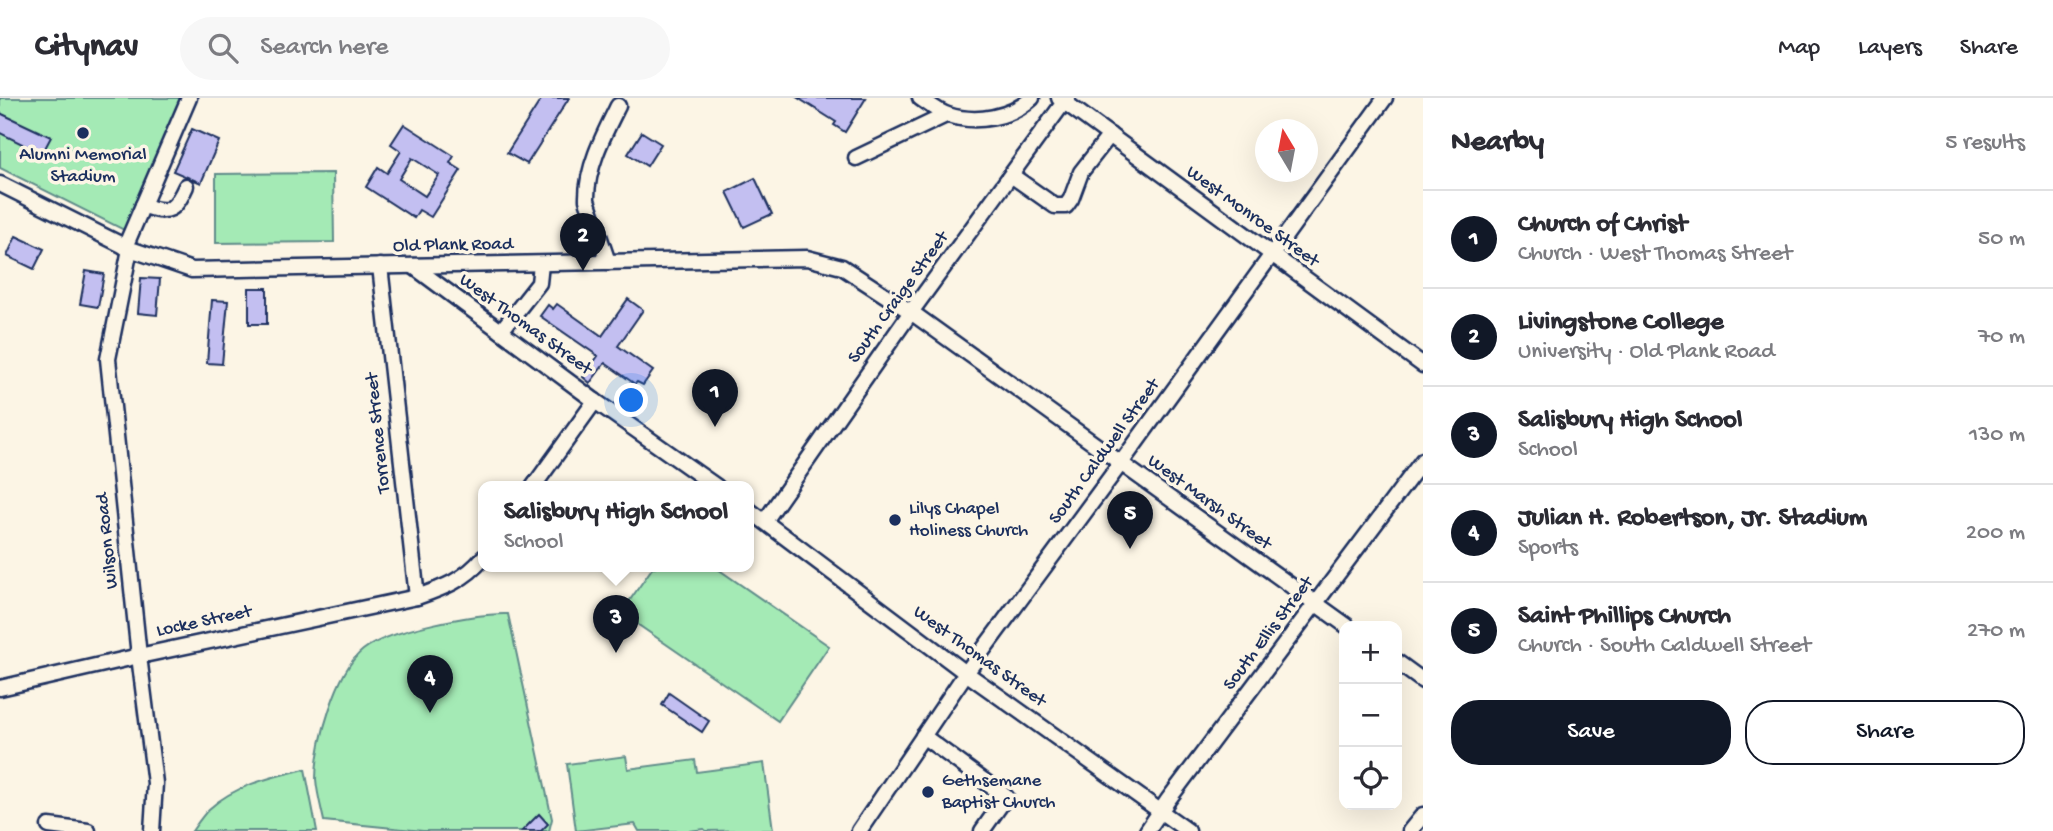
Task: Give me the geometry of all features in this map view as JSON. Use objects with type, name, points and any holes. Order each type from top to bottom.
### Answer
[{"type":"street","name":"Wilson Road","points":[[152,831],[155,783],[108,359],[128,248],[143,205],[189,98]]},
{"type":"street","points":[[920,98],[946,115],[968,119],[1001,117],[1032,98]]},
{"type":"street","name":"South Caldwell Street","points":[[860,830],[966,673],[1385,98]]},
{"type":"street","name":"West Monroe Street","points":[[1063,99],[1423,365]]},
{"type":"street","name":"South Craige Street","points":[[765,521],[1063,99]]},
{"type":"street","points":[[608,262],[587,200],[587,192],[600,145],[618,106]]},
{"type":"street","points":[[856,158],[946,115]]},
{"type":"street","points":[[1011,175],[1055,206],[1066,206],[1081,172],[1110,135]]},
{"type":"street","name":"Old Plank Road","points":[[0,184],[128,248],[192,270],[807,258],[842,267],[911,313]]},
{"type":"street","points":[[143,205],[167,211],[178,203],[186,186]]},
{"type":"street","points":[[501,331],[539,283],[541,264]]},
{"type":"street","name":"Torrence Street","points":[[380,266],[416,597]]},
{"type":"street","name":"West Thomas Street","points":[[413,266],[708,481]]},
{"type":"street","name":"West Marsh Street","points":[[911,313],[1340,621]]},
{"type":"street","points":[[538,481],[595,401]]},
{"type":"street","name":"South Ellis Street","points":[[1147,831],[1423,460]]},
{"type":"street","name":"West Thomas Street","points":[[754,513],[966,673],[1188,831]]},
{"type":"street","name":"Locke Street","points":[[0,688],[416,597],[447,587],[472,572],[478,564]]},
{"type":"street","points":[[1402,666],[1423,681]]},
{"type":"street","points":[[923,736],[1006,797],[982,831]]},
{"type":"street","points":[[1410,831],[1423,815]]},
{"type":"street","points":[[49,826],[88,831]]},
{"type":"green space","name":"Alumni Memorial Stadium","points":[[0,98],[181,98],[126,231],[0,168]]},
{"type":"green space","points":[[333,173],[334,242],[216,243],[216,174]]},
{"type":"green space","points":[[650,572],[722,572],[829,646],[778,721],[621,613]]},
{"type":"green space","points":[[508,614],[552,819],[549,831],[423,831],[324,821],[316,779],[320,747],[336,691],[353,660],[375,643],[411,630],[455,620]]},
{"type":"green space","points":[[626,756],[628,769],[695,760],[697,772],[764,763],[773,830],[639,831],[635,824],[576,831],[567,764]]},
{"type":"green space","points":[[305,769],[317,831],[192,831],[209,809],[230,794],[254,783]]},
{"type":"building","points":[[542,98],[569,98],[527,164],[507,153]]},
{"type":"building","points":[[798,98],[866,98],[845,132],[834,125],[836,122]]},
{"type":"building","points":[[0,113],[51,137],[42,154],[0,133]]},
{"type":"building","points":[[404,124],[454,156],[450,163],[461,170],[431,217],[419,210],[414,218],[366,187],[378,167],[387,173],[401,151],[391,144]],"holes":[[[412,158],[439,175],[425,196],[399,179]]]},
{"type":"building","points":[[192,129],[219,141],[201,183],[173,171]]},
{"type":"building","points":[[642,132],[661,144],[647,166],[628,154]]},
{"type":"building","points":[[755,178],[772,214],[744,227],[727,192]]},
{"type":"building","points":[[16,236],[44,249],[34,269],[7,256]]},
{"type":"building","points":[[86,271],[104,274],[98,307],[80,304]]},
{"type":"building","points":[[141,278],[160,279],[157,315],[138,313]]},
{"type":"building","points":[[249,288],[267,288],[267,324],[249,324]]},
{"type":"building","points":[[628,299],[643,310],[618,346],[653,371],[643,385],[637,382],[635,384],[605,363],[590,383],[583,377],[598,356],[540,316],[548,305],[553,309],[557,304],[602,336]]},
{"type":"building","points":[[212,300],[228,301],[222,364],[207,363]]},
{"type":"building","points":[[669,693],[709,721],[702,732],[662,705]]},
{"type":"building","points":[[539,814],[548,824],[541,831],[522,831]]},
{"type":"place","name":"Alumni Memorial Stadium","points":[[83,133]]},
{"type":"place","name":"Livingstone College","points":[[583,271]]},
{"type":"place","name":"Church of Christ","points":[[715,427]]},
{"type":"place","name":"Lilys Chapel Holiness Church","points":[[895,520]]},
{"type":"place","name":"Saint Phillips Church","points":[[1130,549]]},
{"type":"place","name":"Salisbury High School","points":[[616,653]]},
{"type":"place","name":"Julian H. Robertson, Jr. Stadium","points":[[430,713]]},
{"type":"place","name":"Gethsemane Baptist Church","points":[[928,792]]}]
